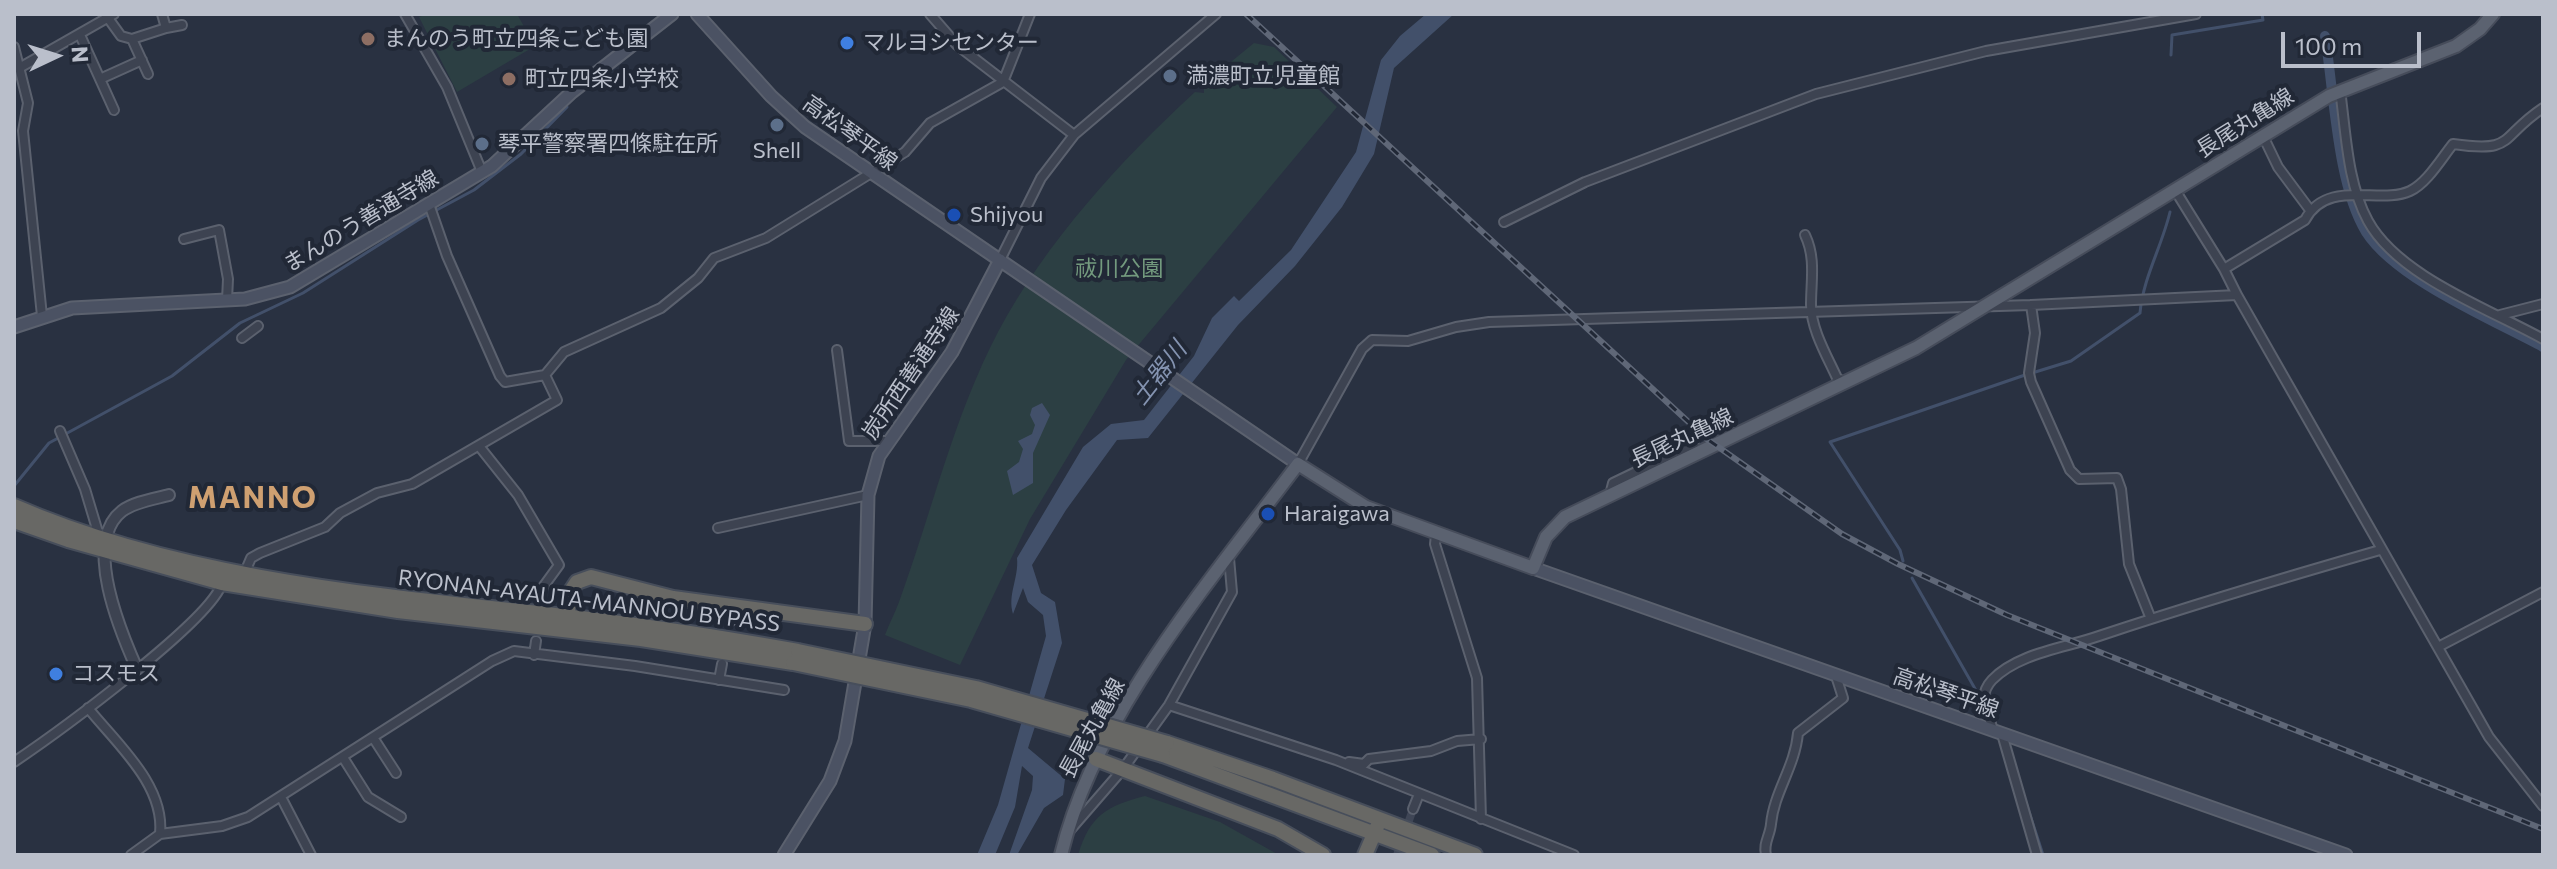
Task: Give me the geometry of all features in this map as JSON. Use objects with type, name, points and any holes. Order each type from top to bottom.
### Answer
[{"type":"highway","name":"RYONAN-AYAUTA-MANNOU BYPASS","points":[[14,506],[104,542],[222,583],[398,611],[795,657]]},
{"type":"highway","name":"RYONAN-AYAUTA-MANNOU BYPASS","points":[[14,521],[245,572],[419,601],[566,616],[795,657],[1165,749],[1380,819],[1475,855]]},
{"type":"highway","points":[[565,632],[571,591],[577,582],[591,577],[733,614],[865,624]]},
{"type":"highway","name":"RYONAN-AYAUTA-MANNOU BYPASS","points":[[1165,749],[1432,855]]},
{"type":"highway","points":[[1096,759],[1278,829],[1323,855]]},
{"type":"highway","points":[[1365,855],[1380,819]]},
{"type":"main road","name":"まんのう善通寺線","points":[[14,327],[42,316],[97,305],[227,300],[259,297],[290,287],[432,209],[521,141],[572,92],[672,14]]},
{"type":"main road","name":"高松琴平線","points":[[697,14],[788,113],[872,175],[1000,260]]},
{"type":"main road","name":"長尾丸亀線","points":[[1533,568],[1552,529],[1565,517],[1916,348],[2335,92],[2456,46],[2480,29],[2493,14]]},
{"type":"main road","points":[[1000,260],[1366,507],[1533,568]]},
{"type":"main road","name":"炭所西善通寺線","points":[[784,855],[817,805],[838,763],[865,624],[868,495],[879,456],[952,352],[1000,260]]},
{"type":"main road","name":"長尾丸亀線","points":[[1061,855],[1073,808],[1096,759],[1142,679],[1298,464]]},
{"type":"main road","name":"高松琴平線","points":[[1533,568],[2346,855]]},
{"type":"street","points":[[162,14],[166,28]]},
{"type":"street","points":[[405,14],[447,87],[482,172]]},
{"type":"street","points":[[930,14],[957,45],[1074,135]]},
{"type":"street","points":[[432,209],[447,256],[500,376],[505,382],[515,382],[545,375],[564,352],[661,308],[698,278],[714,258],[766,238],[872,175],[905,152],[930,123],[1003,82],[1030,14]]},
{"type":"street","points":[[1000,260],[1041,178],[1074,135],[1216,14]]},
{"type":"street","points":[[1504,222],[1585,182],[1816,94],[1986,51],[2196,14]]},
{"type":"street","points":[[21,67],[111,16],[121,36],[132,39],[182,25]]},
{"type":"street","points":[[80,35],[114,110]]},
{"type":"street","points":[[132,39],[148,74]]},
{"type":"street","points":[[14,47],[28,103],[23,131],[42,316]]},
{"type":"street","points":[[100,79],[142,60]]},
{"type":"street","points":[[2335,92],[2353,194],[2368,221],[2405,263],[2543,339]]},
{"type":"street","points":[[2224,269],[2305,220],[2310,210],[2353,194],[2400,194],[2412,190],[2453,144],[2489,149],[2500,146],[2543,108]]},
{"type":"street","points":[[2263,136],[2278,167],[2310,210]]},
{"type":"street","points":[[2175,190],[2224,269],[2380,550],[2489,737],[2543,806]]},
{"type":"street","points":[[184,239],[219,230],[228,279],[227,300]]},
{"type":"street","points":[[1805,235],[1810,246],[1814,283],[1812,310],[1837,378],[1845,384]]},
{"type":"street","points":[[1298,464],[1357,358],[1372,340],[1408,341],[1456,327],[1489,322],[2031,305],[2237,295]]},
{"type":"street","points":[[2500,315],[2543,304]]},
{"type":"street","points":[[2031,305],[2035,333],[2029,373],[2031,382],[2070,470],[2079,479],[2117,478],[2121,489],[2129,564],[2151,619]]},
{"type":"street","points":[[242,338],[258,326]]},
{"type":"street","points":[[837,350],[852,424],[849,441],[888,441]]},
{"type":"street","points":[[245,572],[251,558],[260,553],[325,527],[340,513],[377,493],[412,484],[557,400],[545,375]]},
{"type":"street","points":[[61,434],[104,542],[104,570],[108,588],[137,669]]},
{"type":"street","points":[[1610,495],[1613,483],[1694,444]]},
{"type":"street","points":[[479,446],[518,495],[559,565],[543,587],[540,600]]},
{"type":"street","points":[[104,542],[113,522],[123,510],[169,495]]},
{"type":"street","points":[[718,528],[868,495]]},
{"type":"street","points":[[1436,535],[1435,544],[1477,678],[1481,819]]},
{"type":"street","points":[[2037,855],[1997,732],[1982,700],[1991,682],[2022,660],[2380,550]]},
{"type":"street","points":[[1065,836],[1123,769],[1169,705],[1232,592],[1229,558]]},
{"type":"street","points":[[14,762],[137,669],[217,597],[222,583]]},
{"type":"street","points":[[2438,647],[2543,592]]},
{"type":"street","points":[[534,655],[536,641]]},
{"type":"street","points":[[131,855],[160,834],[236,823],[344,759],[505,653],[784,690]]},
{"type":"street","points":[[719,680],[722,664]]},
{"type":"street","points":[[1766,855],[1764,846],[1771,826],[1770,813],[1789,774],[1798,733],[1803,725],[1843,698],[1836,676]]},
{"type":"street","points":[[1169,705],[1336,760],[1574,855]]},
{"type":"street","points":[[88,708],[147,783],[159,808],[160,834]]},
{"type":"street","points":[[374,739],[396,773]]},
{"type":"street","points":[[1336,760],[1364,764],[1369,759],[1431,751],[1457,741],[1481,739]]},
{"type":"street","points":[[344,759],[368,797],[401,817]]},
{"type":"street","points":[[1413,809],[1419,794]]},
{"type":"street","points":[[281,797],[311,855]]},
{"type":"green space","points":[[427,14],[517,14],[535,46],[457,92],[419,17]]},
{"type":"green space","name":"祓川公園","points":[[1254,43],[1274,47],[1337,107],[1126,360],[1030,519],[960,665],[885,635],[968,398],[1017,299],[1038,266],[1112,175],[1195,92],[1204,93],[1204,84]]},
{"type":"green space","points":[[1145,796],[1220,822],[1279,855],[1078,855],[1094,821],[1120,804]]},
{"type":"water","points":[[1426,14],[1454,14],[1394,68],[1374,154],[1342,207],[1295,266],[1238,325],[1148,438],[1117,440],[1066,510],[1032,565],[1041,593],[1055,602],[1062,643],[1028,748],[1065,779],[1063,795],[1044,808],[1017,855],[1009,855],[1032,790],[1033,776],[1022,766],[1015,807],[995,855],[977,855],[998,805],[1046,636],[1043,615],[1028,602],[1023,588],[1013,614],[1011,600],[1017,558],[1083,447],[1111,424],[1144,420],[1194,356],[1212,318],[1234,296],[1239,301],[1291,250],[1356,152],[1381,60],[1400,36]]},
{"type":"water","points":[[1042,403],[1050,415],[1033,453],[1033,483],[1013,495],[1007,471],[1019,462],[1023,449],[1018,441],[1032,434],[1035,425],[1030,415],[1032,408]]},
{"type":"waterway","points":[[2171,55],[2172,35],[2263,20],[2262,14]]},
{"type":"waterway","points":[[2325,36],[2343,164],[2356,212],[2366,232],[2399,266],[2422,282],[2543,347]]},
{"type":"waterway","points":[[14,486],[49,443],[172,376],[240,323],[303,293],[418,220],[474,190],[521,154],[567,107]]},
{"type":"waterway","points":[[2032,373],[2071,361],[2140,313],[2145,287],[2170,212]]},
{"type":"waterway","points":[[1903,561],[1900,550],[1830,442],[2025,375]]},
{"type":"waterway","points":[[1912,578],[1978,694]]},
{"type":"waterway","points":[[2022,790],[2043,855]]},
{"type":"tunnel","points":[[1397,855],[1413,809]]},
{"type":"railway","points":[[1246,14],[1707,439],[1842,534],[2007,615],[2543,829]]},
{"type":"place","name":"まんのう町立四条こども園","points":[[368,39]]},
{"type":"place","name":"マルヨシセンター","points":[[847,43]]},
{"type":"place","name":"満濃町立児童館","points":[[1170,76]]},
{"type":"place","name":"町立四条小学校","points":[[509,79]]},
{"type":"place","name":"Shell","points":[[777,125]]},
{"type":"place","name":"琴平警察署四條駐在所","points":[[482,144]]},
{"type":"place","name":"Shijyou","points":[[954,215]]},
{"type":"place","name":"Haraigawa","points":[[1268,514]]},
{"type":"place","name":"コスモス","points":[[56,674]]},
{"type":"district","name":"MANNO","points":[[253,498]]},
{"type":"water label","name":"土器川","points":[[1159,373]]}]
